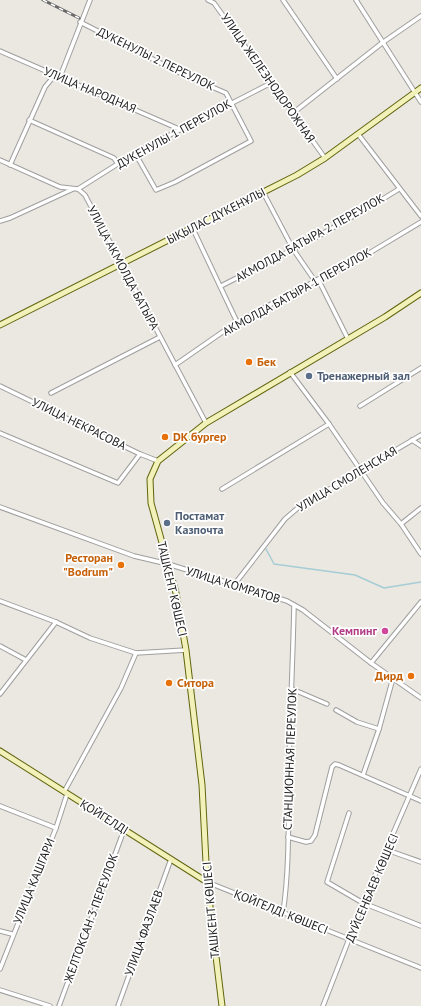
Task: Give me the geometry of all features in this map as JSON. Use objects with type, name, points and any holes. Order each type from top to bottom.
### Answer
[{"type":"main road","name":"ЫҚЫЛАС ДҮКЕНҰЛЫ","points":[[0,326],[193,229],[325,158],[421,88]]},
{"type":"main road","name":"ТАШКЕНТ КӨШЕСІ","points":[[222,1006],[208,882],[202,785],[186,650],[176,593],[151,503],[150,479],[158,460],[206,422],[348,339],[421,293]]},
{"type":"main road","name":"ҚОЙГЕЛДІ","points":[[0,751],[208,882]]},
{"type":"street","points":[[60,77],[80,22],[90,0]]},
{"type":"street","name":"УЛИЦА ЖЕЛЕЗНОДОРОЖНАЯ","points":[[208,0],[214,3],[325,158]]},
{"type":"street","points":[[214,3],[218,0]]},
{"type":"street","points":[[283,0],[337,79]]},
{"type":"street","points":[[356,0],[421,102]]},
{"type":"street","points":[[293,113],[382,43],[421,16]]},
{"type":"street","name":"ДУКЕНУЛЫ 2 ПЕРЕУЛОК","points":[[80,22],[182,74],[226,93],[251,141],[248,144],[175,182],[156,190],[135,153]]},
{"type":"street","name":"УЛИЦА НАРОДНАЯ","points":[[0,51],[54,76],[60,77],[180,129]]},
{"type":"street","points":[[10,165],[45,87],[54,76]]},
{"type":"street","name":"ДУКЕНУЛЫ 1 ПЕРЕУЛОК","points":[[78,189],[135,153],[271,83]]},
{"type":"street","points":[[30,120],[114,158],[118,164]]},
{"type":"street","points":[[358,134],[421,216]]},
{"type":"street","points":[[0,160],[60,186],[78,189]]},
{"type":"street","points":[[0,221],[10,218],[74,189]]},
{"type":"street","name":"УЛИЦА АКМОЛДА БАТЫРА","points":[[78,189],[85,195],[206,422]]},
{"type":"street","name":"АКМОЛДА БАТЫРА 2 ПЕРЕУЛОК","points":[[221,286],[372,206],[399,189]]},
{"type":"street","points":[[264,192],[293,249],[317,280],[348,339]]},
{"type":"street","name":"АКМОЛДА БАТЫРА 1 ПЕРЕУЛОК","points":[[175,365],[238,322],[371,252],[421,222]]},
{"type":"street","points":[[193,229],[238,322]]},
{"type":"street","points":[[51,393],[160,337]]},
{"type":"street","points":[[360,406],[421,368]]},
{"type":"street","points":[[290,372],[329,424],[382,503],[401,524],[421,554]]},
{"type":"street","name":"УЛИЦА НЕКРАСОВА","points":[[0,386],[140,454],[158,460]]},
{"type":"street","points":[[222,489],[329,424]]},
{"type":"street","points":[[0,433],[118,483],[140,454]]},
{"type":"street","name":"УЛИЦА СМОЛЕНСКАЯ","points":[[234,585],[285,519],[294,511],[360,470],[421,435]]},
{"type":"street","points":[[412,440],[421,446]]},
{"type":"street","name":"УЛИЦА КОМРАТОВ","points":[[0,507],[134,556],[168,564],[287,601],[303,610],[371,663],[421,698]]},
{"type":"street","points":[[401,524],[421,508]]},
{"type":"street","points":[[0,601],[56,622],[90,638],[136,653],[186,650]]},
{"type":"street","points":[[371,663],[421,602]]},
{"type":"street","name":"СТАНЦИОННАЯ ПЕРЕУЛОК","points":[[283,913],[288,882],[290,717],[294,605]]},
{"type":"street","points":[[0,694],[56,622]]},
{"type":"street","points":[[0,646],[26,660]]},
{"type":"street","name":"УЛИЦА КАШГАРИ","points":[[0,968],[12,934],[56,828],[65,793],[121,688],[136,653]]},
{"type":"street","points":[[363,775],[379,729],[393,678]]},
{"type":"street","points":[[292,689],[327,704]]},
{"type":"street","points":[[336,710],[357,722],[379,729]]},
{"type":"street","points":[[288,837],[306,842],[311,841],[315,835],[332,767],[335,764],[421,801]]},
{"type":"street","name":"ДҮЙСЕНБАЕВ КӨШЕСІ","points":[[323,1006],[350,940],[363,903],[421,769]]},
{"type":"street","points":[[0,806],[56,828]]},
{"type":"street","points":[[349,813],[327,882],[363,903],[421,926]]},
{"type":"street","name":"ЖЕЛТОКСАН 3 ПЕРЕУЛОК","points":[[59,1006],[124,830]]},
{"type":"street","points":[[387,850],[421,862]]},
{"type":"street","name":"УЛИЦА ФАЗЛАЕВ","points":[[118,1006],[170,859]]},
{"type":"street","name":"ҚОЙГЕЛДІ КӨШЕСІ","points":[[208,882],[421,968]]},
{"type":"street","points":[[0,930],[12,934]]},
{"type":"street","points":[[0,990],[50,1006]]},
{"type":"waterway","points":[[266,549],[274,564],[355,575],[384,588],[421,582]]},
{"type":"railway","points":[[43,0],[79,18]]},
{"type":"place","name":"Бек","points":[[249,362]]},
{"type":"place","name":"Тренажерный зал","points":[[309,376]]},
{"type":"place","name":"DK бургер","points":[[165,437]]},
{"type":"place","name":"Постамат Казпочта","points":[[167,523]]},
{"type":"place","name":"Ресторан \"Bodrum\"","points":[[121,565]]},
{"type":"place","name":"Кемпинг","points":[[385,631]]},
{"type":"place","name":"Дирд","points":[[411,676]]},
{"type":"place","name":"Ситора","points":[[169,683]]}]
